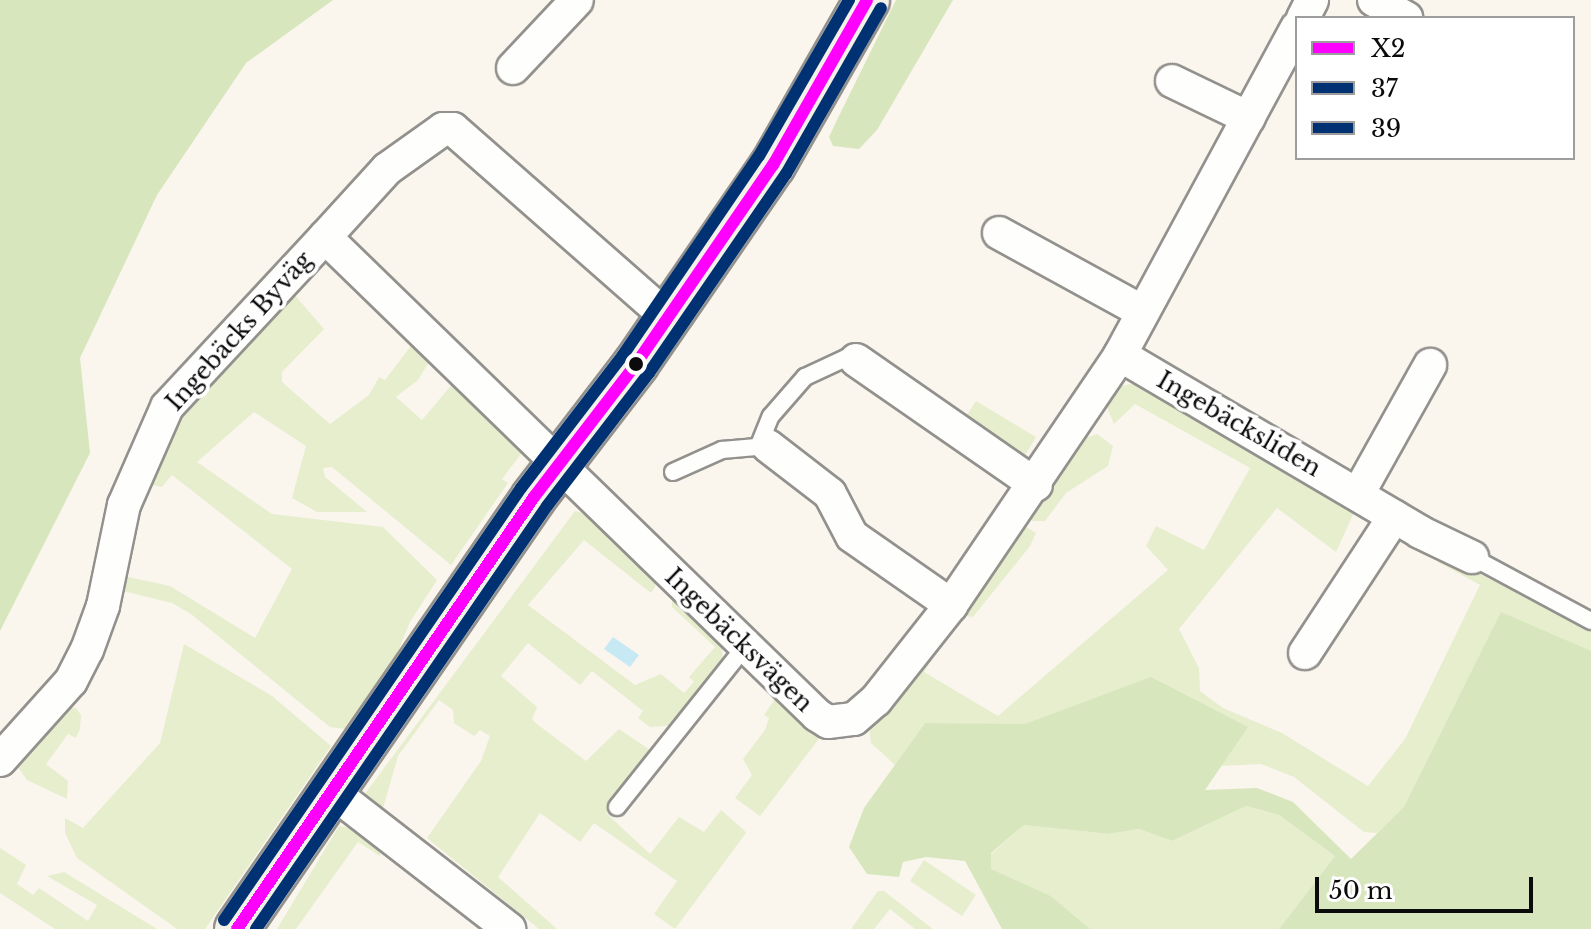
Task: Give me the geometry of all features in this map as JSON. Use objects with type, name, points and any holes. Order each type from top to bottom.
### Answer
[{"type":"main road","points":[[237,929],[330,790],[668,318],[773,165],[867,0]]},
{"type":"street","points":[[513,68],[577,0]]},
{"type":"street","points":[[1374,0],[1402,16]]},
{"type":"street","name":"Ingebäcksvägen","points":[[561,464],[744,648],[817,715],[842,723],[876,700],[951,605],[1036,485],[1120,355],[1295,32]]},
{"type":"street","points":[[1172,81],[1249,118]]},
{"type":"street","points":[[325,237],[387,169],[443,129],[453,129],[668,318]]},
{"type":"street","points":[[999,233],[1143,312]]},
{"type":"street","name":"Ingebäcks Byväg","points":[[0,760],[71,681],[87,650],[103,606],[124,505],[167,407],[325,237],[561,464]]},
{"type":"street","name":"Ingebäcksliden","points":[[1120,355],[1394,517],[1472,557]]},
{"type":"street","points":[[856,360],[1036,485]]},
{"type":"street","points":[[1358,494],[1430,365]]},
{"type":"street","points":[[763,446],[830,494],[852,536],[951,605]]},
{"type":"street","points":[[1305,653],[1394,517]]},
{"type":"street","points":[[330,790],[509,929]]},
{"type":"lane","points":[[673,472],[722,450],[763,446],[771,416],[805,377],[846,358],[856,360]]},
{"type":"lane","name":"Ingebäcksliden","points":[[1472,557],[1591,621]]},
{"type":"lane","points":[[617,807],[744,648]]},
{"type":"green space","points":[[0,0],[333,0],[246,63],[157,195],[80,358],[90,453],[0,631]]},
{"type":"green space","points":[[896,0],[953,0],[877,130],[859,149],[833,146],[829,137]]},
{"type":"green space","points":[[293,293],[324,329],[282,372],[282,382],[330,424],[369,395],[379,377],[385,380],[413,343],[429,362],[418,380],[396,397],[422,420],[454,382],[524,450],[502,479],[508,483],[451,565],[332,467],[323,468],[325,477],[367,512],[317,512],[292,498],[306,446],[254,412],[197,462],[272,514],[383,527],[437,580],[410,622],[394,661],[345,729],[330,727],[191,614],[172,603],[115,589],[119,575],[170,586],[255,638],[292,569],[172,475],[162,487],[147,484],[156,442]]},
{"type":"green space","points":[[1140,382],[1357,506],[1336,552],[1277,508],[1179,629],[1199,668],[1200,691],[1223,708],[1282,733],[1368,786],[1405,739],[1480,585],[1438,562],[1442,556],[1591,628],[1591,651],[1576,648],[1377,833],[1364,832],[1294,777],[1261,764],[1220,766],[1247,727],[1151,678],[1025,725],[925,723],[895,765],[871,743],[869,726],[953,628],[924,672],[998,716],[1168,570],[1146,546],[1156,526],[1204,550],[1250,468],[1135,404],[1114,424],[1105,403],[1117,387]]},
{"type":"green space","points":[[976,401],[1036,437],[1021,462],[962,422]]},
{"type":"green space","points":[[1097,434],[1113,446],[1108,466],[1066,493],[1045,521],[1033,521],[1030,517],[1082,439]]},
{"type":"green space","points":[[575,511],[590,515],[656,582],[655,587],[651,593],[584,540],[528,605],[635,685],[661,674],[684,693],[694,682],[689,677],[715,647],[672,607],[672,597],[722,647],[723,663],[677,725],[650,727],[638,718],[643,711],[592,671],[580,685],[528,643],[501,676],[537,707],[532,719],[537,724],[586,761],[619,729],[653,752],[606,813],[650,854],[679,817],[704,832],[721,810],[746,833],[675,929],[654,914],[677,881],[594,823],[580,842],[540,813],[498,877],[557,929],[539,929],[427,838],[481,761],[490,736],[480,730],[474,736],[454,723],[453,710],[439,700],[398,756],[383,808],[361,799]]},
{"type":"green space","points":[[1025,526],[1036,533],[1030,546],[973,617],[960,615]]},
{"type":"green space","points":[[1501,612],[1591,651],[1591,929],[1279,929],[1335,856],[1279,815],[1246,806],[1172,841],[1139,829],[1109,834],[1024,825],[991,853],[991,869],[1051,896],[1090,929],[1002,929],[965,861],[926,857],[903,862],[899,877],[867,874],[849,847],[864,808],[925,723],[1025,724],[1151,677],[1248,727],[1205,790],[1257,788],[1293,802],[1351,859],[1404,807]]},
{"type":"green space","points":[[184,644],[272,696],[331,746],[205,929],[177,929],[77,858],[65,833],[65,818],[83,828],[160,743]]},
{"type":"green space","points":[[775,699],[821,736],[760,816],[735,798],[752,775],[743,759],[765,730],[769,718],[764,715]]},
{"type":"green space","points":[[67,708],[76,708],[81,715],[80,729],[76,738],[68,734],[46,764],[68,781],[67,799],[27,780],[12,759]]},
{"type":"green space","points":[[1246,806],[1279,815],[1335,856],[1279,929],[1090,929],[1051,896],[990,869],[991,854],[1024,825],[1109,834],[1139,829],[1172,841]]},
{"type":"green space","points":[[339,826],[355,829],[381,848],[380,856],[358,842],[296,929],[277,929]]},
{"type":"green space","points":[[0,848],[26,865],[17,884],[33,895],[39,888],[88,921],[97,905],[47,876],[64,872],[157,929],[55,929],[0,893]]},
{"type":"green space","points":[[924,860],[976,895],[962,916],[910,881]]},
{"type":"green space","points":[[878,891],[884,891],[933,929],[915,929],[890,909],[874,929],[851,929]]},
{"type":"water","points":[[613,637],[639,655],[630,667],[604,649]]},
{"type":"transit line","name":"39","points":[[224,920],[521,488],[623,355],[759,156],[849,0]]},
{"type":"transit line","name":"X2","points":[[237,929],[534,497],[636,364],[773,165],[867,0]]},
{"type":"transit line","name":"37","points":[[256,929],[547,506],[649,373],[786,174],[881,8]]}]
